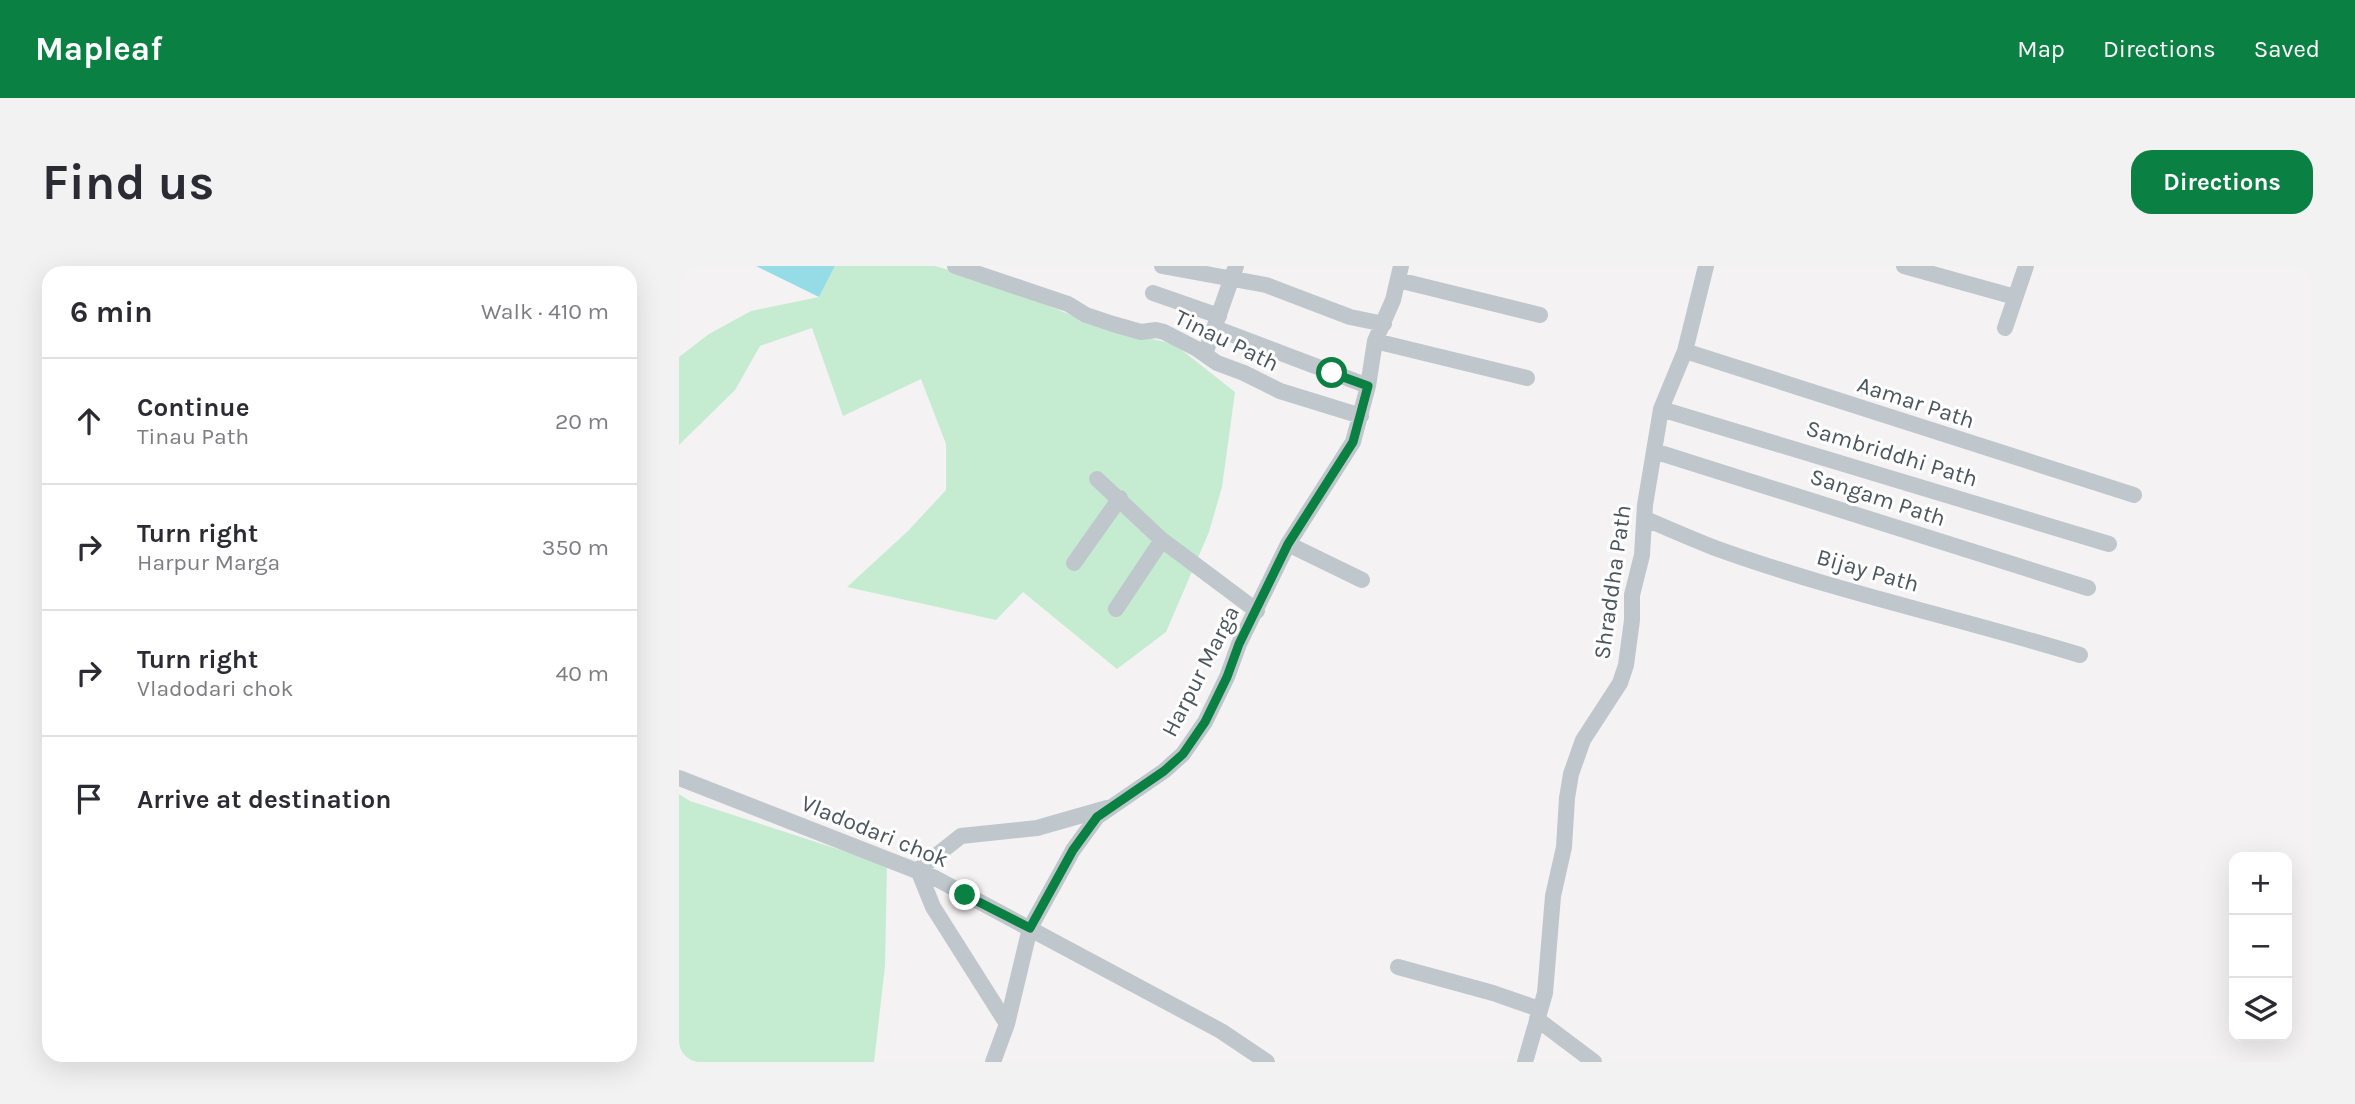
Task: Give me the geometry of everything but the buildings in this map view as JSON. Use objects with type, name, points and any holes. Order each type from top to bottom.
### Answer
[{"type":"street","name":"Tinau Path","points":[[955,266],[1068,304],[1086,315],[1113,324],[1141,332],[1164,332],[1217,363],[1280,391],[1361,416]]},
{"type":"street","name":"Tinau Path","points":[[1162,266],[1235,273],[1350,317],[1384,324]]},
{"type":"street","name":"Shraddha Path","points":[[1525,1062],[1545,993],[1553,896],[1564,847],[1571,774],[1583,740],[1620,683],[1626,665],[1632,620],[1632,594],[1641,555],[1646,519],[1645,505],[1661,409],[1685,351],[1706,266]]},
{"type":"street","points":[[1904,266],[2015,298]]},
{"type":"street","points":[[2005,328],[2026,266]]},
{"type":"street","points":[[1205,354],[1235,273]]},
{"type":"street","points":[[1399,273],[1540,315]]},
{"type":"street","name":"Harpur Marga","points":[[993,1062],[1006,1024],[1030,928],[1073,850],[1097,817],[1164,771],[1183,754],[1205,722],[1227,677],[1239,644],[1288,544],[1353,442],[1368,386],[1375,341],[1384,324],[1399,273]]},
{"type":"street","name":"Tinau Path","points":[[1153,293],[1368,386]]},
{"type":"street","points":[[1375,341],[1527,378]]},
{"type":"street","name":"Aamar Path","points":[[1685,351],[2134,495]]},
{"type":"street","name":"Sambriddhi Path","points":[[1661,409],[1984,504],[2109,544]]},
{"type":"street","name":"Sangam Path","points":[[1654,450],[2088,588]]},
{"type":"street","points":[[1097,479],[1162,540],[1257,611]]},
{"type":"street","points":[[1074,563],[1120,498]]},
{"type":"street","name":"Bijay Path","points":[[1646,519],[1716,548],[1851,591],[1984,626],[2080,656]]},
{"type":"street","points":[[1116,609],[1162,540]]},
{"type":"street","points":[[1288,544],[1362,580]]},
{"type":"street","name":"Vladodari chok","points":[[679,778],[918,870],[1220,1031],[1267,1062]]},
{"type":"street","points":[[1006,1024],[933,907],[918,870],[961,836],[1037,828],[1113,806]]},
{"type":"street","points":[[1398,967],[1493,993],[1538,1014],[1594,1062]]},
{"type":"green space","points":[[835,266],[935,266],[956,272],[1024,295],[1096,326],[1174,344],[1235,392],[1222,487],[1209,532],[1166,632],[1117,669],[1023,592],[996,620],[847,587],[908,531],[946,490],[946,444],[921,379],[843,416],[812,328],[760,346],[735,390],[679,445],[679,357],[709,334],[751,311],[819,297]]},
{"type":"green space","points":[[679,794],[690,801],[887,865],[885,966],[874,1062],[679,1062]]},
{"type":"water","points":[[756,266],[835,266],[819,297]]},
{"type":"route","points":[[965,895],[1030,928],[1073,850],[1097,817],[1164,771],[1183,754],[1205,722],[1227,677],[1239,644],[1288,544],[1353,442],[1368,386],[1332,373]]}]
